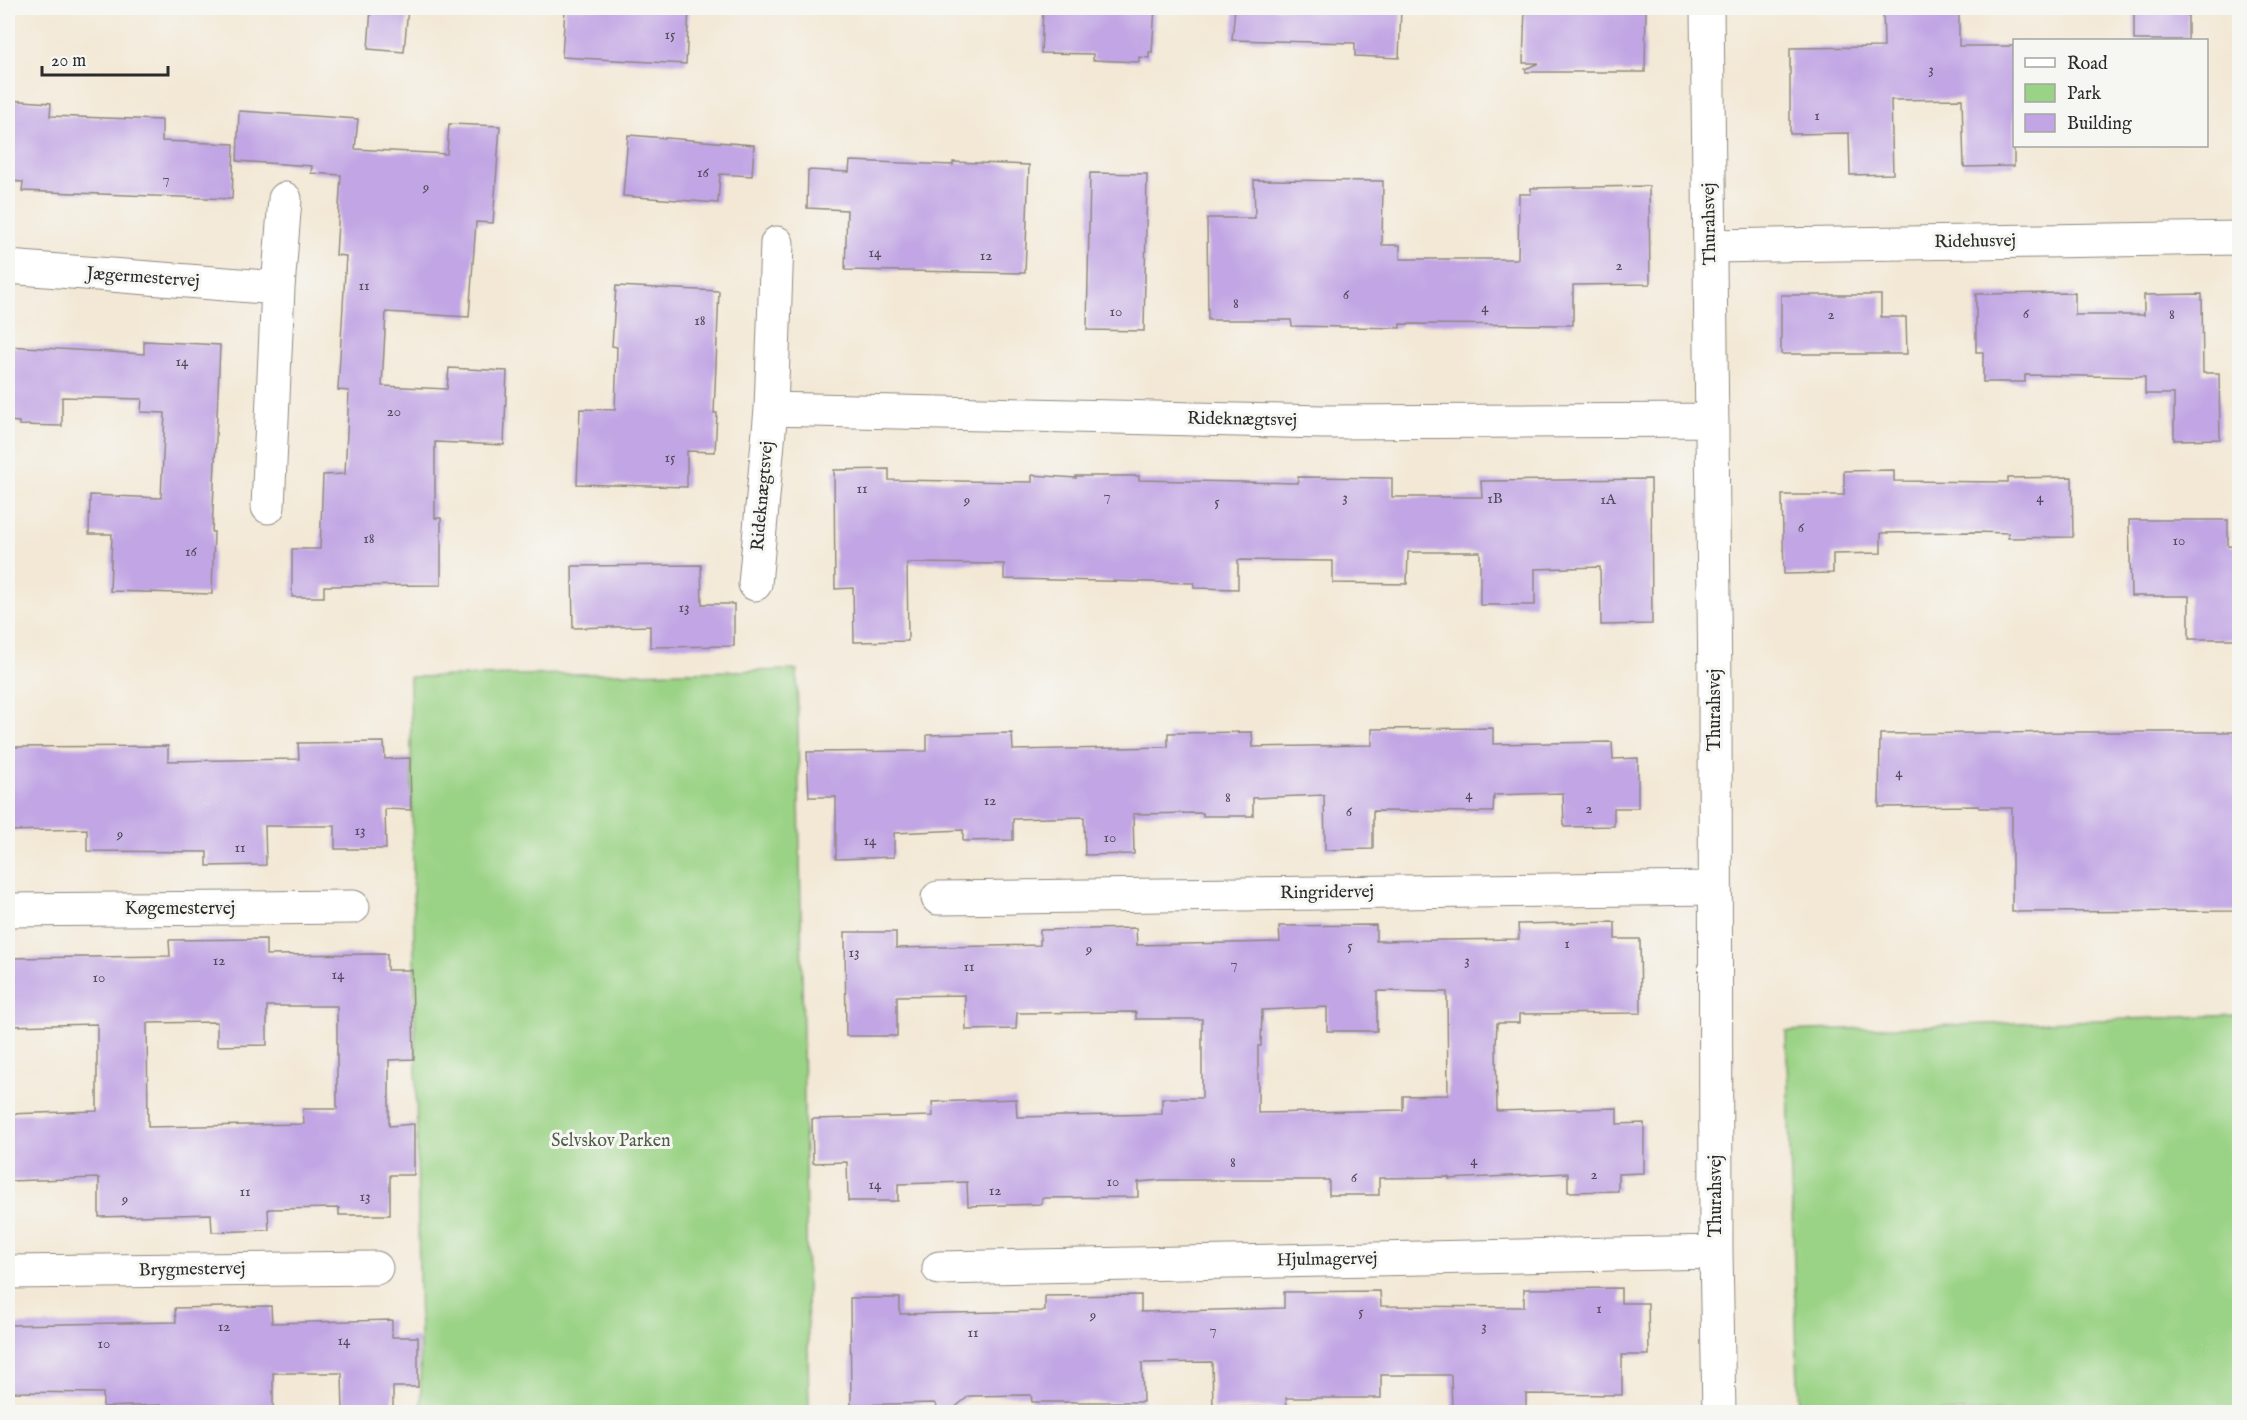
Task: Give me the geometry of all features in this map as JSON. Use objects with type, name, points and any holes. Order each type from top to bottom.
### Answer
[{"type":"street","name":"Thurahsvej","points":[[1707,8],[1711,246],[1716,888],[1716,1252],[1719,1413]]},
{"type":"street","points":[[268,507],[278,288],[285,199]]},
{"type":"street","name":"Ridehusvej","points":[[1711,246],[2240,238]]},
{"type":"street","name":"Rideknægtsvej","points":[[755,584],[771,409],[777,243]]},
{"type":"street","name":"Jægermestervej","points":[[8,267],[278,288]]},
{"type":"street","name":"Rideknægtsvej","points":[[771,409],[1323,422],[1712,420]]},
{"type":"street","name":"Ringridervej","points":[[938,898],[1716,888]]},
{"type":"street","name":"Køgemestervej","points":[[8,910],[353,907]]},
{"type":"street","name":"Hjulmagervej","points":[[939,1268],[1716,1252]]},
{"type":"street","name":"Brygmestervej","points":[[8,1272],[376,1268]]},
{"type":"green space","name":"Selvskov Parken","points":[[797,670],[809,1412],[421,1412],[410,677]]},
{"type":"green space","points":[[2239,1015],[2239,1412],[1799,1412],[1786,1031]]},
{"type":"building","points":[[371,8],[408,8],[404,52],[368,49]]},
{"type":"building","points":[[565,8],[689,8],[686,64],[562,57]]},
{"type":"building","points":[[1043,8],[1155,8],[1152,52],[1149,52],[1149,58],[1139,57],[1139,62],[1093,60],[1093,54],[1041,53]]},
{"type":"building","points":[[1235,8],[1401,8],[1399,58],[1355,56],[1355,43],[1232,40]]},
{"type":"building","points":[[1525,8],[1646,8],[1645,72],[1526,72],[1525,69],[1539,63],[1523,63]]},
{"type":"building","points":[[1883,8],[1959,8],[1959,46],[2013,46],[2014,166],[1964,167],[1962,99],[1891,100],[1893,174],[1850,175],[1849,133],[1790,134],[1790,48],[1884,47]]},
{"type":"building","points":[[2134,8],[2188,8],[2188,39],[2134,39]]},
{"type":"building","points":[[8,100],[51,103],[50,116],[162,120],[162,141],[234,144],[232,199],[22,191],[23,182],[8,181]]},
{"type":"building","points":[[239,111],[358,119],[355,149],[447,154],[449,124],[500,126],[493,223],[476,222],[469,317],[386,312],[382,386],[447,389],[449,368],[507,371],[504,445],[435,442],[435,518],[441,518],[441,585],[324,586],[324,597],[292,597],[292,549],[320,549],[323,475],[345,474],[349,391],[338,390],[346,256],[336,255],[341,175],[311,173],[312,166],[237,161]]},
{"type":"building","points":[[628,135],[754,145],[752,176],[720,174],[718,203],[623,196]]},
{"type":"building","points":[[850,161],[1029,165],[1025,273],[845,270],[847,210],[807,208],[808,170],[849,172]]},
{"type":"building","points":[[1090,173],[1147,174],[1144,331],[1087,330]]},
{"type":"building","points":[[1254,180],[1383,181],[1382,245],[1400,245],[1400,259],[1518,259],[1519,194],[1531,194],[1531,188],[1649,186],[1650,284],[1573,285],[1573,325],[1400,324],[1400,328],[1292,326],[1291,320],[1208,320],[1207,218],[1255,218]]},
{"type":"building","points":[[616,286],[719,291],[714,413],[717,413],[715,452],[687,451],[687,487],[577,484],[580,409],[615,410],[617,347],[612,346]]},
{"type":"building","points":[[2075,293],[2075,315],[2144,315],[2144,295],[2202,294],[2203,373],[2219,373],[2220,439],[2174,440],[2174,394],[2145,394],[2145,377],[2025,375],[2025,382],[1983,382],[1983,352],[1976,352],[1976,294]]},
{"type":"building","points":[[1781,295],[1881,295],[1881,317],[1906,317],[1907,354],[1781,354]]},
{"type":"building","points":[[144,341],[220,345],[212,532],[214,532],[212,594],[110,591],[112,534],[89,534],[90,495],[161,498],[165,413],[141,412],[142,399],[62,397],[62,426],[19,425],[19,422],[8,421],[8,346],[144,354]]},
{"type":"building","points":[[889,469],[889,480],[1032,482],[1032,475],[1076,478],[1076,476],[1139,476],[1139,480],[1298,483],[1298,477],[1392,478],[1392,497],[1482,497],[1481,481],[1651,479],[1652,624],[1601,625],[1600,567],[1535,569],[1535,605],[1480,605],[1480,552],[1408,552],[1407,584],[1333,583],[1333,561],[1238,560],[1238,589],[1194,588],[1194,583],[1004,579],[1004,564],[907,563],[908,641],[854,642],[853,588],[835,589],[834,470]]},
{"type":"building","points":[[1894,470],[1894,481],[2008,482],[2008,478],[2072,477],[2073,537],[2008,538],[2008,533],[1974,532],[1881,533],[1881,553],[1833,554],[1833,573],[1784,574],[1782,495],[1844,495],[1844,471]]},
{"type":"building","points":[[2129,520],[2228,520],[2228,546],[2240,547],[2240,639],[2189,639],[2189,596],[2131,596]]},
{"type":"building","points":[[701,565],[702,604],[734,604],[734,646],[650,647],[650,626],[573,628],[572,566]]},
{"type":"building","points":[[1493,728],[1493,744],[1612,742],[1613,759],[1638,758],[1638,808],[1614,808],[1614,826],[1564,827],[1563,793],[1494,795],[1493,812],[1373,811],[1373,849],[1325,850],[1324,795],[1253,798],[1253,816],[1203,816],[1203,813],[1133,814],[1134,854],[1085,855],[1084,817],[1013,819],[1013,840],[963,841],[963,830],[894,833],[894,857],[836,859],[836,797],[809,797],[807,752],[927,751],[927,735],[1012,733],[1013,750],[1168,747],[1168,733],[1252,732],[1253,747],[1372,745],[1372,729]]},
{"type":"building","points":[[2240,732],[2240,911],[2012,912],[2012,808],[1879,807],[1880,734]]},
{"type":"building","points":[[384,742],[385,759],[410,758],[411,810],[385,809],[386,849],[335,849],[335,826],[265,826],[266,865],[207,866],[207,852],[87,851],[87,829],[8,831],[8,747],[168,746],[168,761],[299,759],[298,743]]},
{"type":"building","points":[[1615,922],[1615,939],[1640,939],[1641,1013],[1519,1014],[1519,1023],[1497,1023],[1497,1111],[1617,1108],[1617,1124],[1644,1123],[1644,1173],[1618,1174],[1618,1191],[1568,1192],[1568,1173],[1449,1179],[1449,1177],[1379,1178],[1379,1195],[1329,1195],[1329,1180],[1163,1180],[1138,1182],[1138,1197],[1042,1198],[1042,1204],[968,1206],[967,1182],[898,1184],[898,1201],[848,1201],[847,1162],[813,1163],[812,1119],[933,1116],[932,1102],[1016,1099],[1017,1117],[1162,1114],[1162,1098],[1202,1098],[1202,1019],[1136,1019],[1136,1012],[1017,1013],[1016,1029],[966,1030],[965,995],[897,996],[897,1036],[846,1036],[845,932],[896,932],[896,948],[1040,945],[1040,930],[1136,928],[1137,945],[1280,942],[1279,926],[1376,925],[1376,941],[1519,939],[1518,924]],"holes":[[[1377,991],[1447,992],[1448,1095],[1403,1096],[1403,1110],[1258,1113],[1258,1046],[1261,1046],[1262,1010],[1327,1007],[1327,1031],[1377,1031]]]},
{"type":"building","points":[[266,939],[266,955],[387,954],[387,970],[412,970],[414,1059],[389,1060],[389,1126],[414,1124],[414,1175],[390,1175],[390,1215],[339,1215],[339,1208],[268,1209],[269,1230],[212,1232],[211,1214],[99,1217],[99,1178],[8,1181],[8,1114],[97,1111],[97,1024],[8,1026],[8,958],[170,956],[169,940]],"holes":[[[267,1006],[337,1006],[337,1109],[303,1109],[304,1124],[148,1127],[147,1023],[217,1022],[217,1046],[267,1045]]]},
{"type":"building","points":[[1621,1288],[1621,1303],[1648,1303],[1649,1355],[1622,1355],[1622,1395],[1526,1394],[1526,1412],[1452,1413],[1451,1375],[1381,1375],[1381,1398],[1286,1398],[1287,1407],[1213,1408],[1212,1362],[1142,1363],[1143,1402],[1032,1402],[1031,1395],[969,1396],[948,1413],[942,1413],[934,1403],[851,1405],[850,1298],[900,1298],[900,1314],[1045,1311],[1045,1296],[1141,1295],[1141,1312],[1284,1308],[1284,1292],[1380,1291],[1381,1306],[1524,1307],[1524,1289]]},
{"type":"building","points":[[271,1306],[272,1323],[392,1320],[392,1337],[418,1337],[418,1387],[393,1387],[393,1413],[343,1413],[342,1373],[273,1373],[273,1412],[162,1413],[162,1405],[103,1407],[103,1393],[8,1392],[8,1325],[176,1322],[175,1308]]}]
